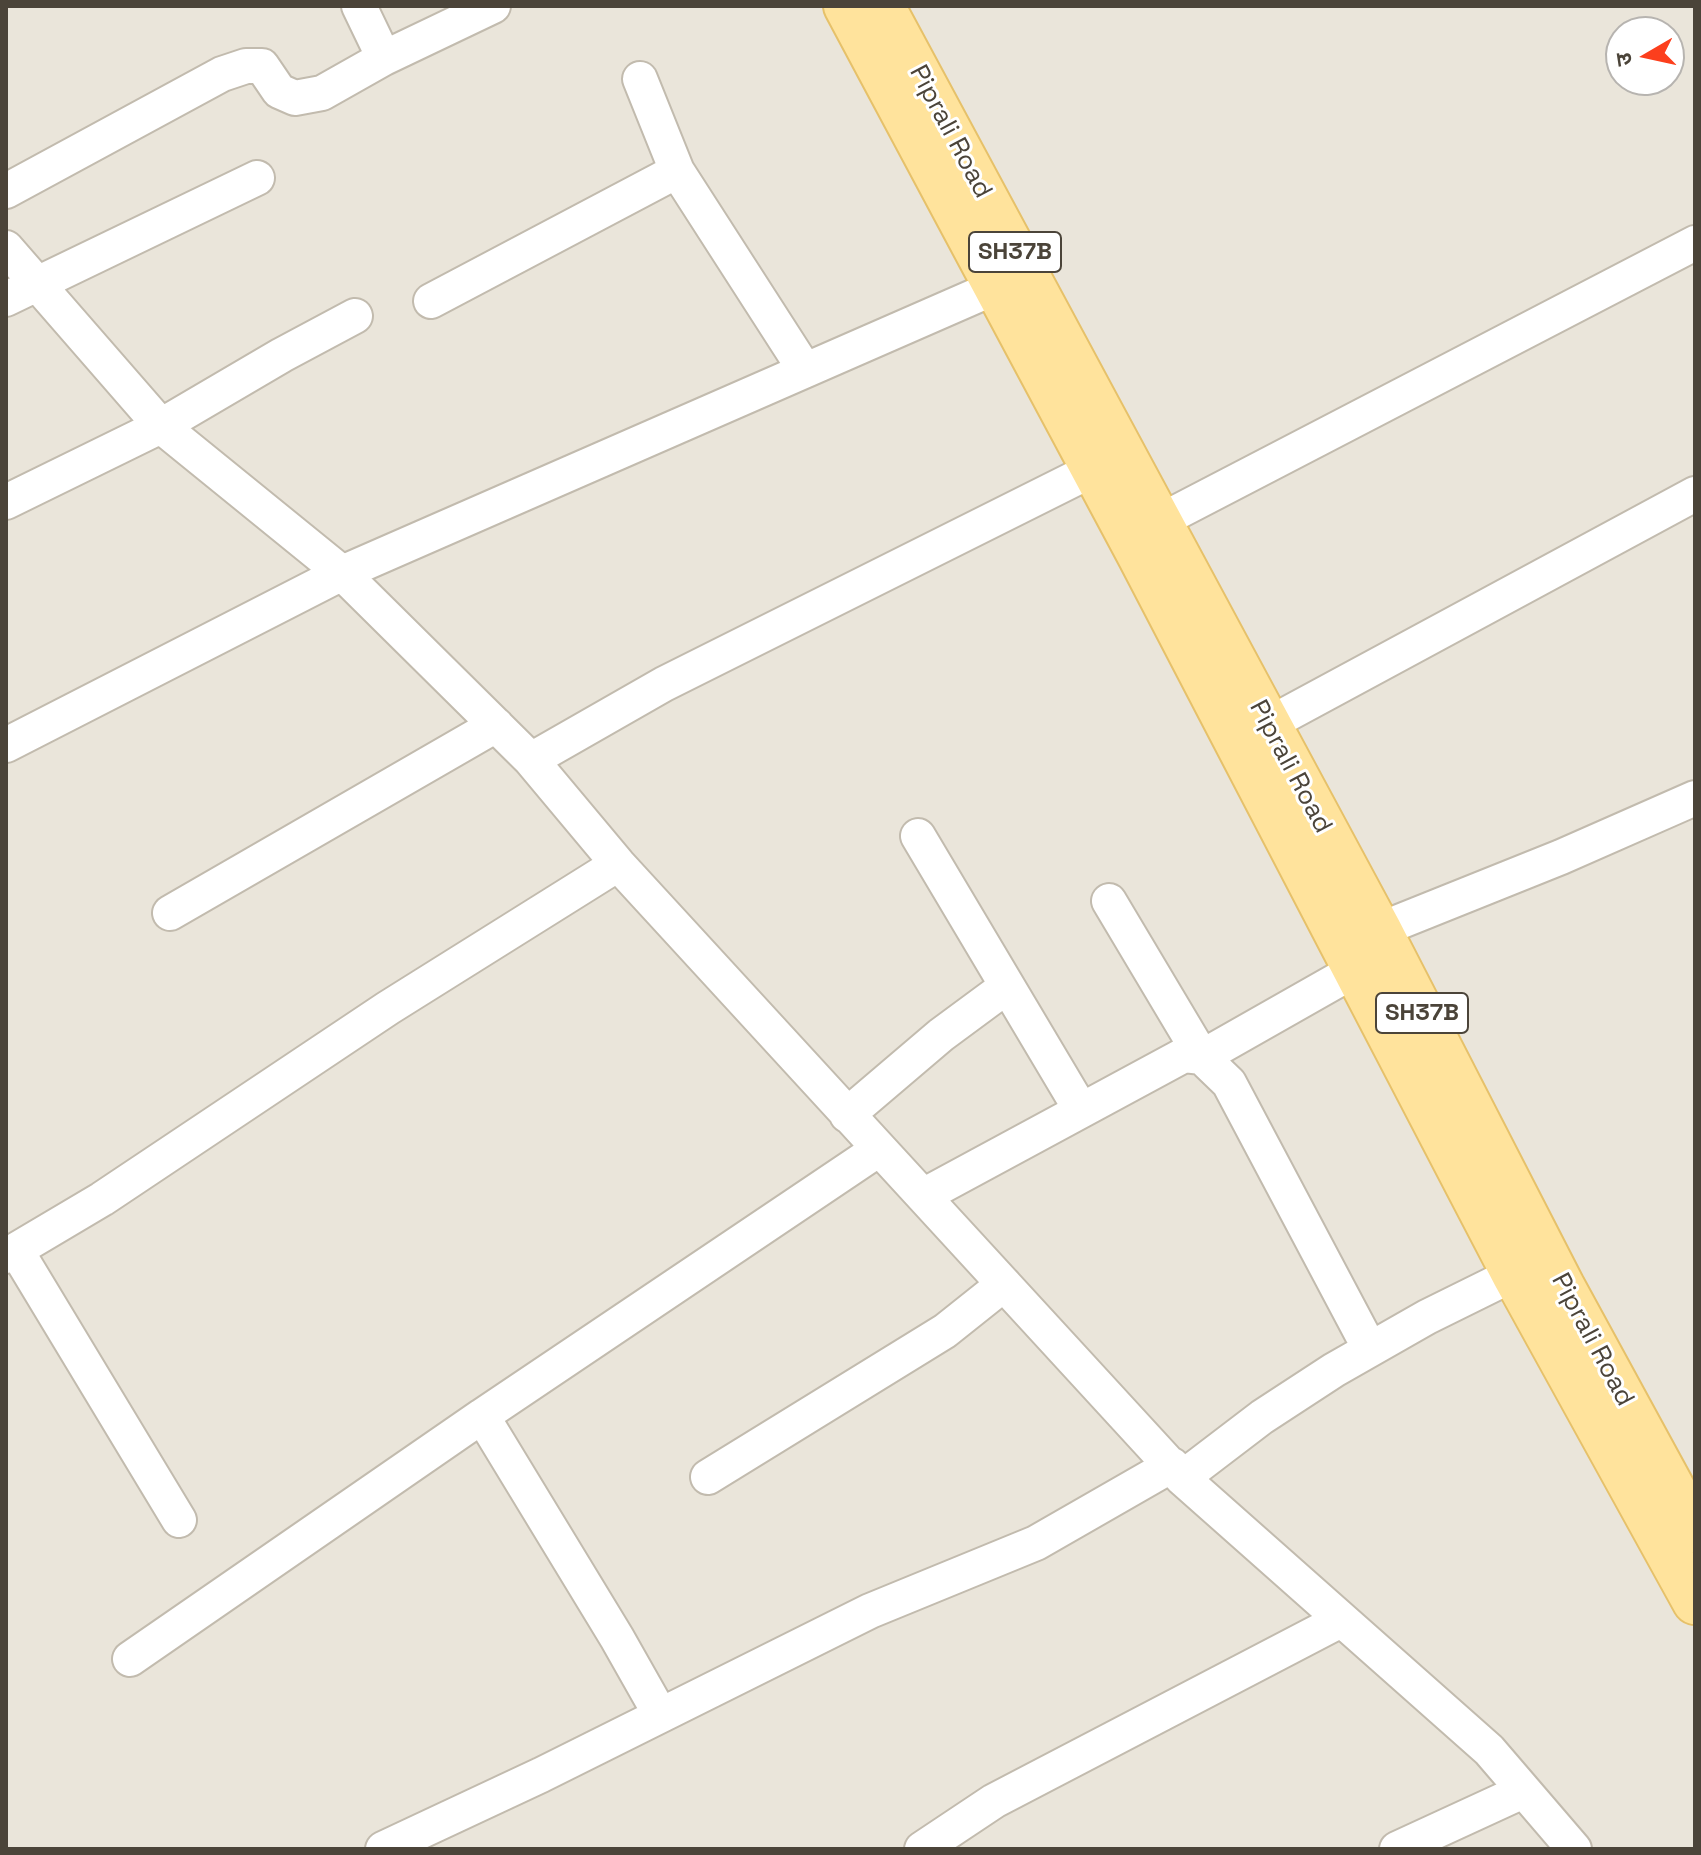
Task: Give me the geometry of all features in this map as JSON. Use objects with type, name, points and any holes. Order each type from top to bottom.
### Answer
[{"type":"main road","points":[[846,6],[1147,570],[1514,1274],[1695,1602]]},
{"type":"main road","name":"Piprali Road","points":[[882,6],[1379,930],[1562,1286],[1695,1530]]},
{"type":"street","points":[[359,6],[384,58]]},
{"type":"street","points":[[6,191],[222,74],[246,66],[262,66],[279,91],[295,98],[322,93],[384,58],[493,6]]},
{"type":"street","points":[[640,79],[677,171],[805,370]]},
{"type":"street","points":[[431,301],[677,171]]},
{"type":"street","points":[[6,299],[257,178]]},
{"type":"street","points":[[1160,521],[1695,243]]},
{"type":"street","points":[[6,248],[161,426],[342,573],[531,760],[618,864],[1177,1471],[1489,1750],[1574,1849]]},
{"type":"street","points":[[6,745],[342,573],[996,287]]},
{"type":"street","points":[[6,502],[161,426],[355,316]]},
{"type":"street","points":[[531,760],[664,684],[1092,470]]},
{"type":"street","points":[[1267,725],[1695,494]]},
{"type":"street","points":[[170,913],[496,725]]},
{"type":"street","points":[[923,1196],[1184,1055],[1202,1057],[1357,969],[1379,930],[1561,857],[1695,798]]},
{"type":"street","points":[[918,836],[1081,1110]]},
{"type":"street","points":[[179,1520],[11,1253],[102,1199],[388,1008],[618,864]]},
{"type":"street","points":[[1109,901],[1202,1057],[1229,1083],[1370,1349]]},
{"type":"street","points":[[847,1115],[941,1035],[1006,987]]},
{"type":"street","points":[[130,1659],[482,1416],[879,1149]]},
{"type":"street","points":[[383,1849],[541,1775],[870,1611],[1036,1543],[1177,1471],[1334,1370],[1514,1274]]},
{"type":"street","points":[[708,1477],[945,1331],[1004,1284]]},
{"type":"street","points":[[482,1416],[660,1714]]},
{"type":"street","points":[[922,1849],[994,1801],[1341,1620]]},
{"type":"street","points":[[1397,1849],[1523,1791]]},
{"type":"shaded area","points":[[6,6],[1695,6],[1695,1849],[6,1849]]}]
